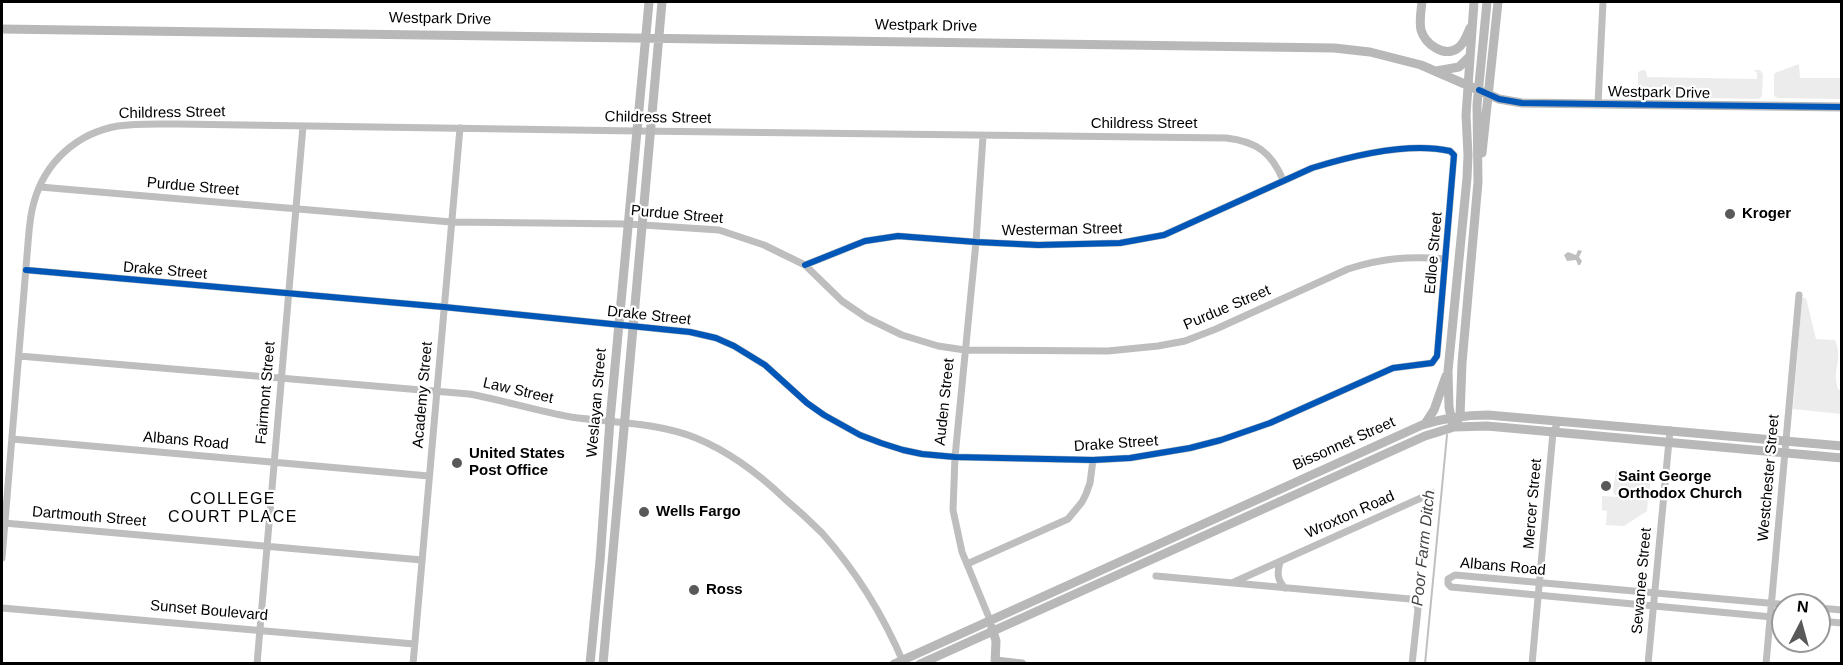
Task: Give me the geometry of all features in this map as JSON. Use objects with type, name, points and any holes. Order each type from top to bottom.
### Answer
[{"type":"main road","name":"Weslayan Street","points":[[590,663],[649,2]]},
{"type":"main road","name":"Weslayan Street","points":[[603,663],[662,2]]},
{"type":"main road","points":[[1422,2],[1420,22],[1422,33],[1437,50],[1446,51],[1458,48],[1463,43],[1472,21]]},
{"type":"main road","name":"Edloe Street","points":[[1425,424],[1434,410],[1448,371],[1468,155],[1466,115],[1474,2]]},
{"type":"main road","name":"Edloe Street","points":[[1455,427],[1478,182],[1477,117],[1487,2]]},
{"type":"main road","points":[[1478,182],[1498,2]]},
{"type":"main road","name":"Westpark Drive","points":[[2,29],[1334,48],[1390,56],[1421,65],[1499,99],[1522,103],[1842,107]]},
{"type":"main road","points":[[1434,71],[1459,67],[1470,56]]},
{"type":"main road","points":[[1459,256],[1471,258]]},
{"type":"main road","name":"Edloe Street","points":[[1448,371],[1455,416]]},
{"type":"main road","name":"Bissonnet Street","points":[[900,662],[1425,424],[1455,416],[1488,415],[1842,446]]},
{"type":"main road","name":"Bissonnet Street","points":[[920,663],[1425,436],[1455,427],[1487,426],[1842,458]]},
{"type":"main road","points":[[1303,479],[1307,489]]},
{"type":"main road","points":[[1138,553],[1143,563]]},
{"type":"main road","points":[[600,561],[612,562]]},
{"type":"main road","name":"Auden Street","points":[[990,620],[996,641],[995,662]]},
{"type":"main road","points":[[995,662],[1022,663]]},
{"type":"street","points":[[1598,104],[1602,2]]},
{"type":"street","name":"Childress Street","points":[[2,558],[26,270],[34,202],[54,161],[91,133],[119,126],[178,124],[1234,139],[1249,143],[1266,153],[1278,166],[1283,180]]},
{"type":"street","name":"Fairmont Street","points":[[257,663],[303,126]]},
{"type":"street","name":"Academy Street","points":[[413,663],[460,128]]},
{"type":"street","name":"Auden Street","points":[[983,136],[976,242],[955,458],[953,510],[958,538],[990,620]]},
{"type":"street","name":"Westerman Street","points":[[805,265],[848,247],[883,238],[913,236],[1038,245],[1120,243],[1164,235],[1312,168],[1364,154],[1430,148],[1450,151]]},
{"type":"street","name":"Edloe Street","points":[[1436,360],[1455,161],[1450,151]]},
{"type":"street","name":"Purdue Street","points":[[40,187],[451,222],[641,224],[719,230],[764,245],[805,265],[842,300],[867,318],[902,335],[938,346],[965,350],[1108,351],[1158,346],[1185,340],[1216,329],[1368,262],[1418,256],[1444,259]]},
{"type":"street","name":"Drake Street","points":[[26,270],[444,307],[690,332],[716,338],[734,346],[765,365],[807,403],[850,429],[903,450],[955,458],[1094,460],[1160,454],[1221,440],[1270,423],[1393,368],[1430,364],[1436,360]]},
{"type":"street","name":"Westchester Street","points":[[1772,593],[1799,295]]},
{"type":"street","name":"Law Street","points":[[19,356],[469,394],[571,417],[655,426],[696,438],[752,469],[823,534],[849,567],[877,609],[900,662]]},
{"type":"street","name":"Mercer Street","points":[[1532,663],[1553,432],[1559,421]]},
{"type":"street","name":"Sewanee Street","points":[[1648,663],[1670,430]]},
{"type":"street","name":"Albans Road","points":[[12,440],[429,476]]},
{"type":"street","points":[[967,564],[1068,519],[1086,494],[1094,460]]},
{"type":"street","name":"Wroxton Road","points":[[1233,583],[1432,493]]},
{"type":"street","name":"Dartmouth Street","points":[[4,523],[422,560]]},
{"type":"street","points":[[1280,562],[1278,579],[1286,588]]},
{"type":"street","name":"Albans Road","points":[[1770,617],[1451,587],[1448,579],[1455,575],[1771,603]]},
{"type":"street","points":[[1156,576],[1410,599],[1416,603],[1418,609],[1412,663]]},
{"type":"street","name":"Westchester Street","points":[[1766,663],[1771,603]]},
{"type":"street","name":"Sunset Boulevard","points":[[2,609],[414,644]]},
{"type":"shaded area","points":[[1799,64],[1800,78],[1841,78],[1841,99],[1778,98],[1774,96],[1775,73]]},
{"type":"shaded area","points":[[1754,70],[1760,70],[1763,74],[1762,96],[1759,99],[1642,97],[1638,93],[1638,72],[1646,71],[1647,77],[1757,79],[1757,73]]},
{"type":"shaded area","points":[[1578,250],[1582,251],[1579,257],[1582,261],[1580,265],[1576,260],[1567,261],[1564,255],[1568,252],[1576,255]]},
{"type":"shaded area","points":[[1802,298],[1806,298],[1816,339],[1835,340],[1838,353],[1836,378],[1842,396],[1841,414],[1793,409]]},
{"type":"shaded area","points":[[1616,470],[1651,473],[1649,498],[1615,495],[1613,492]]},
{"type":"shaded area","points":[[1602,496],[1648,499],[1647,511],[1624,526],[1606,525],[1607,511],[1602,510]]},
{"type":"waterway","name":"Poor Farm Ditch","points":[[1425,664],[1447,435]]},
{"type":"cycle path","points":[[1479,90],[1499,99],[1522,103],[1842,107]]},
{"type":"cycle path","points":[[26,270],[444,307],[690,332],[716,338],[734,346],[765,365],[807,403],[824,415],[860,435],[903,450],[955,457],[1093,460],[1130,458],[1190,448],[1221,440],[1270,423],[1393,368],[1432,363],[1437,356],[1454,155],[1450,151],[1434,149],[1399,149],[1327,163],[1164,235],[1120,243],[1038,245],[898,236],[865,241],[805,265]]},
{"type":"place","name":"Kroger","points":[[1730,214]]},
{"type":"place","name":"United States Post Office","points":[[457,463]]},
{"type":"place","name":"Saint George Orthodox Church","points":[[1606,486]]},
{"type":"place","name":"Wells Fargo","points":[[644,512]]},
{"type":"place","name":"Ross","points":[[694,590]]},
{"type":"district","name":"COLLEGE COURT PLACE","points":[[233,509]]}]
